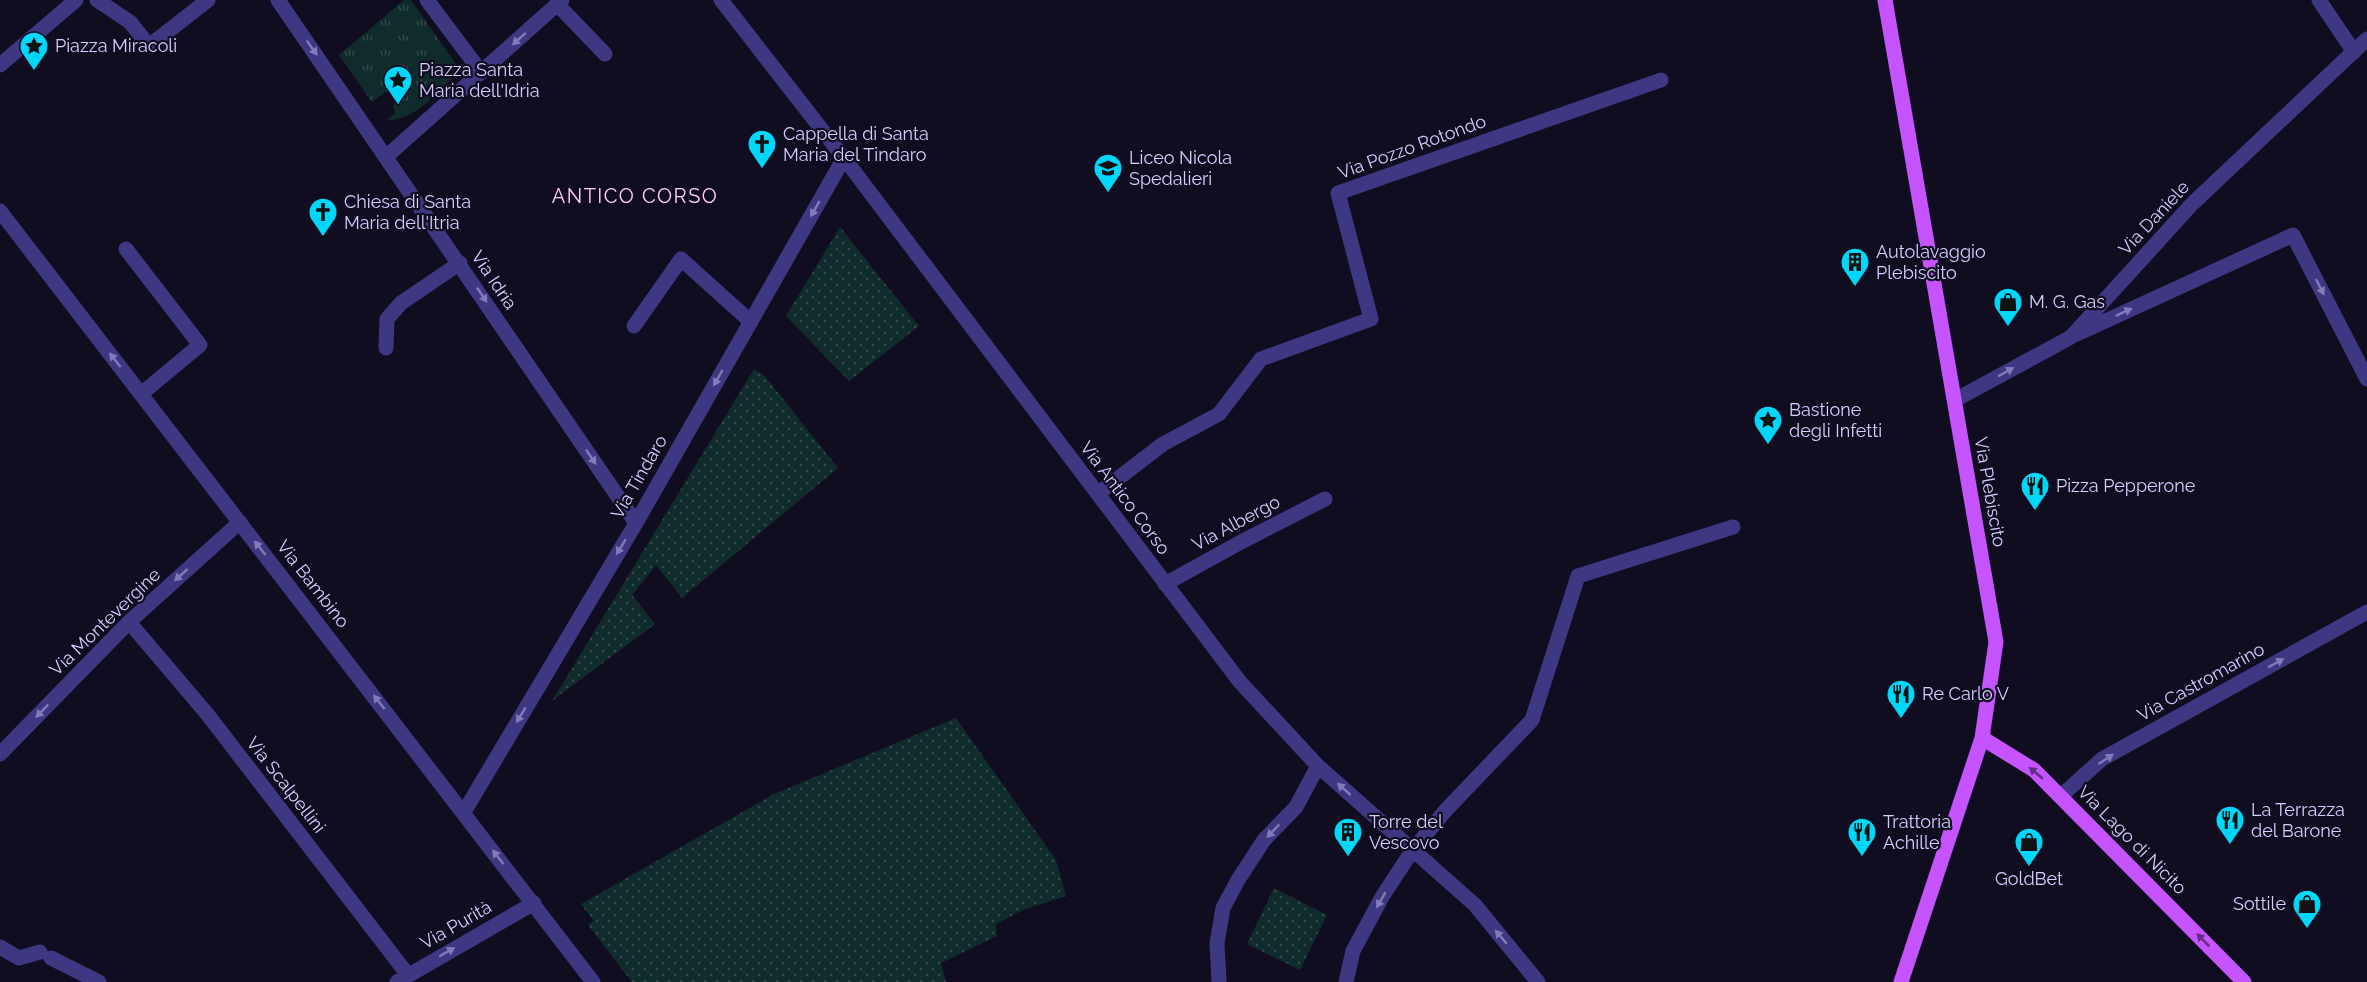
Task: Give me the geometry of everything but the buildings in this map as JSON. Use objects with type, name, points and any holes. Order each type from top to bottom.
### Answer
[{"type":"main road","name":"Via Plebiscito","points":[[1886,0],[1996,642],[1982,738],[1901,982]]},
{"type":"main road","name":"Via Lago di Nicito","points":[[1982,738],[2034,770],[2244,982]]},
{"type":"street","points":[[0,65],[75,0]]},
{"type":"street","points":[[98,0],[130,22],[149,46],[208,0]]},
{"type":"street","name":"Via Idria","points":[[279,0],[636,523]]},
{"type":"street","points":[[427,0],[481,72]]},
{"type":"street","name":"Via Antico Corso","points":[[721,0],[1099,493],[1240,682],[1318,766],[1475,905],[1538,982]]},
{"type":"street","points":[[2319,0],[2354,52]]},
{"type":"street","points":[[387,156],[560,2],[605,54]]},
{"type":"street","name":"Via Daniele","points":[[1955,400],[2071,337],[2192,204],[2367,39]]},
{"type":"street","name":"Via Pozzo Rotondo","points":[[1099,493],[1163,444],[1219,414],[1261,359],[1371,319],[1338,193],[1661,80]]},
{"type":"street","name":"Via Tindaro","points":[[464,812],[636,523],[844,158]]},
{"type":"street","name":"Via Bambino","points":[[0,211],[593,982]]},
{"type":"street","points":[[2071,337],[2293,235],[2367,379]]},
{"type":"street","points":[[126,249],[200,345],[141,394]]},
{"type":"street","points":[[634,326],[681,259],[751,322]]},
{"type":"street","points":[[386,348],[387,319],[401,303],[460,263]]},
{"type":"street","name":"Via Albergo","points":[[1165,584],[1325,499]]},
{"type":"street","name":"Via Montevergine","points":[[0,754],[129,622],[240,522]]},
{"type":"street","points":[[1346,982],[1353,951],[1382,897],[1412,851],[1445,811],[1532,720],[1578,576],[1733,526]]},
{"type":"street","name":"Via Castromarino","points":[[2061,796],[2102,759],[2367,612]]},
{"type":"street","name":"Via Scalpellini","points":[[129,622],[208,715],[403,978]]},
{"type":"street","points":[[1219,982],[1217,943],[1223,908],[1264,840],[1296,807],[1318,766]]},
{"type":"street","name":"Via Purità","points":[[403,978],[534,903]]},
{"type":"street","points":[[0,947],[19,958],[45,955],[99,982]]},
{"type":"green space","points":[[404,0],[411,0],[458,67],[457,74],[416,111],[407,116],[387,120],[395,113],[393,106],[399,95],[394,86],[372,102],[339,55]]},
{"type":"green space","points":[[840,227],[919,326],[849,381],[786,316]]},
{"type":"green space","points":[[754,369],[764,375],[838,468],[682,598],[656,565],[632,595],[655,624],[552,701]]},
{"type":"green space","points":[[956,718],[1056,860],[1066,896],[1023,910],[996,924],[997,936],[941,963],[946,982],[632,982],[588,925],[594,921],[581,904],[774,794]]},
{"type":"green space","points":[[1274,888],[1327,915],[1300,970],[1247,944]]},
{"type":"place","name":"Piazza Miracoli","points":[[34,72]]},
{"type":"place","name":"Piazza Santa Maria dell'Idria","points":[[398,106]]},
{"type":"place","name":"Cappella di Santa Maria del Tindaro","points":[[762,170]]},
{"type":"place","name":"Liceo Nicola Spedalieri","points":[[1108,194]]},
{"type":"place","name":"Chiesa di Santa Maria dell'Itria","points":[[323,238]]},
{"type":"place","name":"Autolavaggio Plebiscito","points":[[1855,288]]},
{"type":"place","name":"M. G. Gas","points":[[2008,328]]},
{"type":"place","name":"Bastione degli Infetti","points":[[1768,446]]},
{"type":"place","name":"Pizza Pepperone","points":[[2035,512]]},
{"type":"place","name":"Re Carlo V","points":[[1901,720]]},
{"type":"place","name":"La Terrazza del Barone","points":[[2230,846]]},
{"type":"place","name":"Torre del Vescovo","points":[[1348,858]]},
{"type":"place","name":"Trattoria Achille","points":[[1862,858]]},
{"type":"place","name":"GoldBet","points":[[2029,868]]},
{"type":"place","name":"Sottile","points":[[2307,930]]},
{"type":"district","name":"ANTICO CORSO","points":[[635,196]]}]
